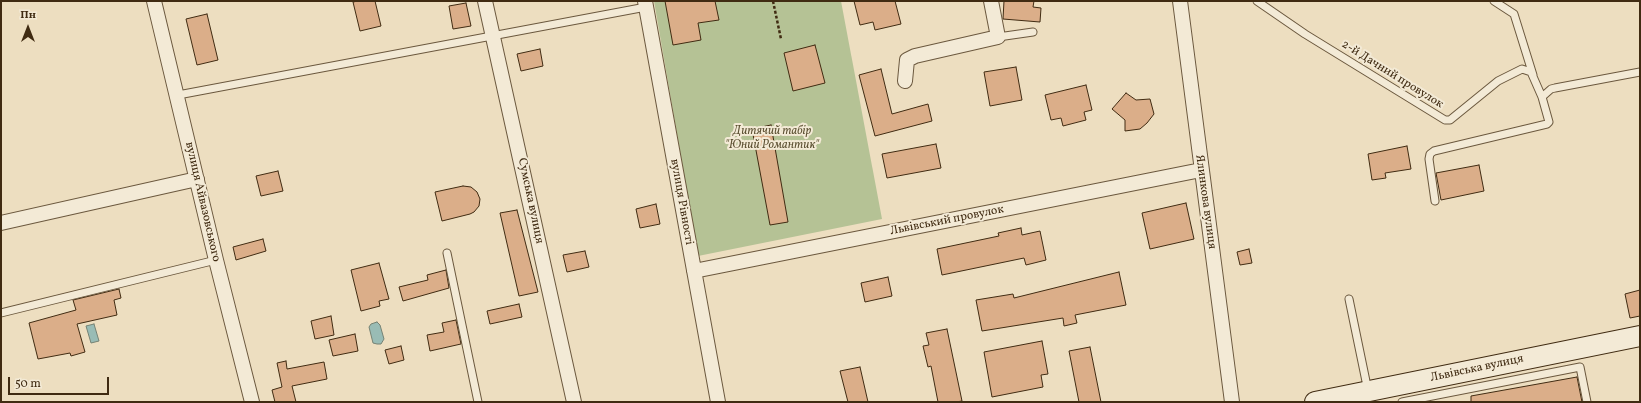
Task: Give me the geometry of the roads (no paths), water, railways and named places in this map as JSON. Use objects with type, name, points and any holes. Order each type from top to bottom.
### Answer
[{"type":"main road","name":"Львівська вулиця","points":[[1315,402],[1347,399],[1368,391],[1640,336]]},
{"type":"street","name":"вулиця Айвазовського","points":[[154,1],[178,95],[216,260],[252,402]]},
{"type":"street","name":"Сумська вулиця","points":[[485,1],[574,402]]},
{"type":"street","points":[[905,81],[907,60],[915,56],[998,37],[991,1]]},
{"type":"street","name":"Ялинкова вулиця","points":[[1180,1],[1232,402]]},
{"type":"street","name":"вулиця Рівності","points":[[645,4],[718,402]]},
{"type":"street","name":"Львівський провулок","points":[[694,271],[1201,170]]},
{"type":"street","points":[[1,223],[197,179]]},
{"type":"lane","name":"2-й Дачний провулок","points":[[1257,1],[1304,34],[1445,120],[1450,120],[1498,81],[1515,72],[1522,69],[1528,70],[1534,77]]},
{"type":"lane","points":[[1435,200],[1430,154],[1434,151],[1547,124],[1549,122],[1514,14],[1494,1]]},
{"type":"lane","points":[[178,95],[493,35],[645,4]]},
{"type":"lane","points":[[998,37],[1033,32]]},
{"type":"lane","points":[[1542,98],[1551,89],[1640,72]]},
{"type":"lane","points":[[447,253],[478,402]]},
{"type":"lane","points":[[1,313],[216,260]]},
{"type":"lane","points":[[1349,299],[1368,391]]},
{"type":"lane","points":[[1402,402],[1580,367],[1587,402]]},
{"type":"water","points":[[377,322],[380,325],[384,339],[381,344],[373,343],[369,327],[371,324]]},
{"type":"water","points":[[94,324],[99,341],[91,343],[86,326]]},
{"type":"park label","name":"Дитячий табір \"Юний Романтик\"","points":[[772,139]]}]
